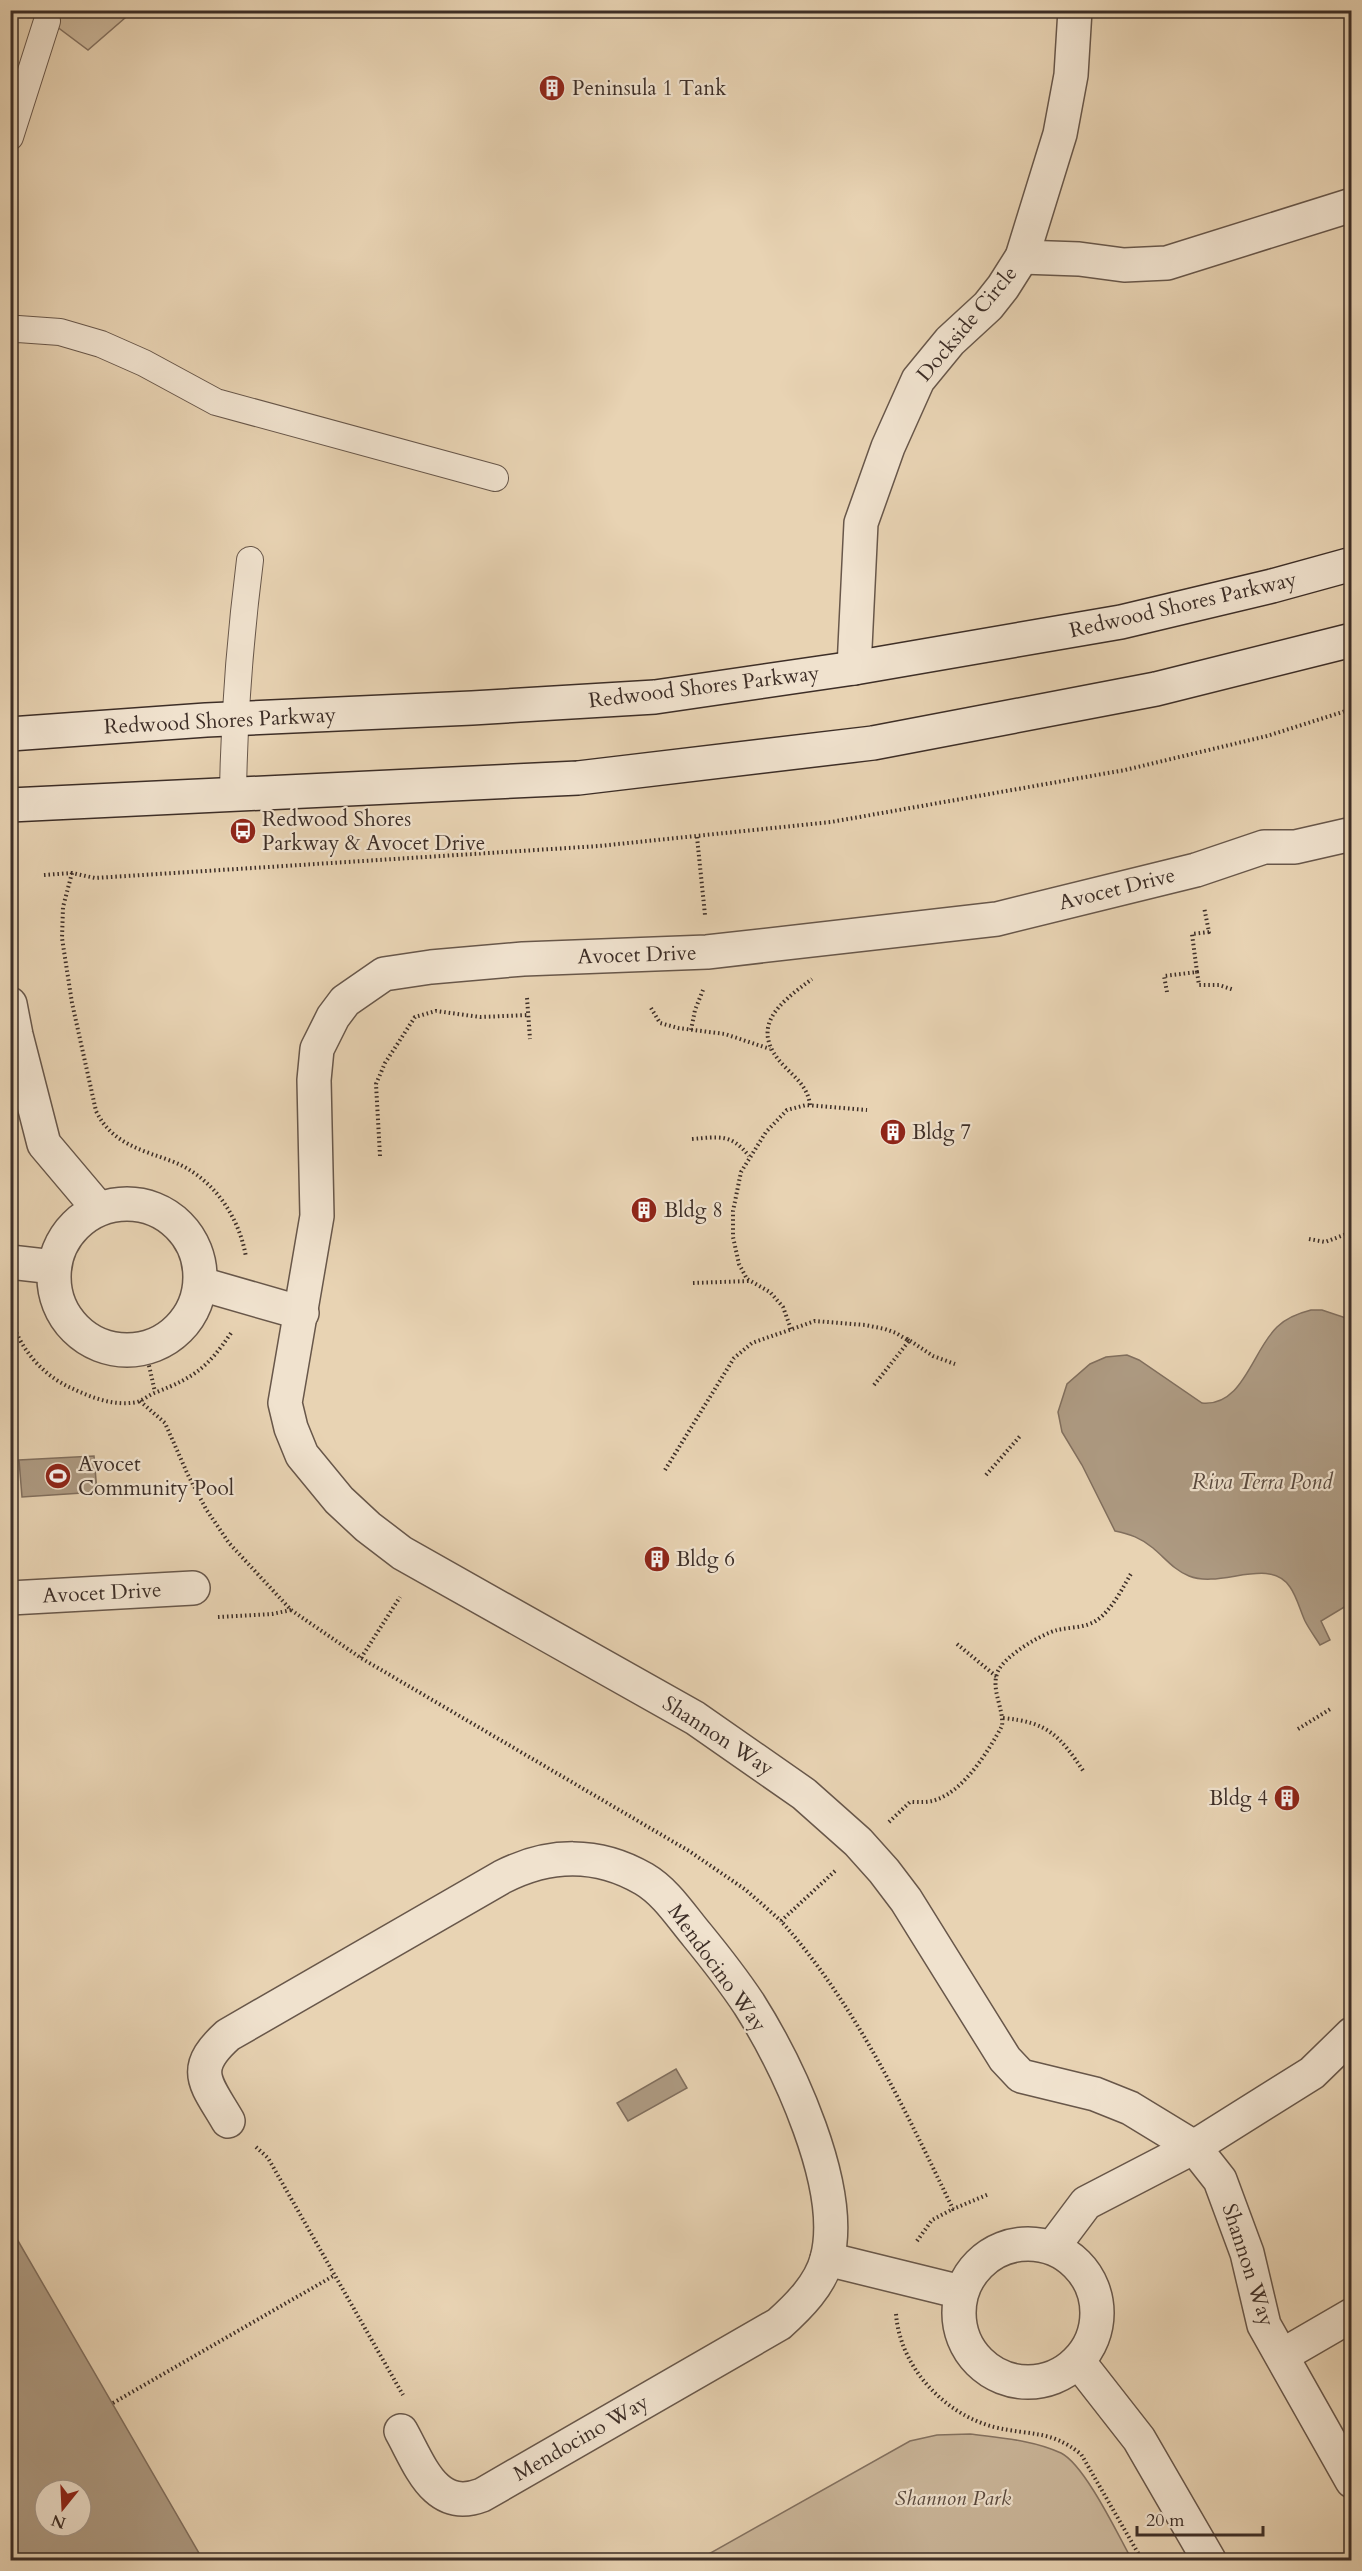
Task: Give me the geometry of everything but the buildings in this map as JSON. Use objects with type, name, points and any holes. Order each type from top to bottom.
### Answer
[{"type":"street","name":"Dockside Circle","points":[[854,668],[861,523],[888,447],[918,380],[950,342],[993,300],[1022,257],[1060,134],[1071,75],[1075,10]]},
{"type":"street","name":"Dockside Circle","points":[[1022,257],[1079,259],[1124,266],[1167,262],[1352,205]]},
{"type":"street","name":"Redwood Shores Parkway","points":[[10,734],[655,697],[854,668],[1121,622],[1272,586],[1352,564]]},
{"type":"street","points":[[10,805],[578,778],[873,743],[1156,689],[1352,640]]},
{"type":"street","name":"Avocet Drive","points":[[302,1313],[317,1216],[314,1080],[317,1049],[333,1017],[345,1001],[384,974],[431,967],[524,959],[707,952],[986,920],[1196,870],[1264,847],[1295,847],[1352,834]]},
{"type":"street","points":[[10,1004],[44,1144],[98,1208]]},
{"type":"street","points":[[123,1203],[148,1206],[171,1217],[189,1235],[200,1258],[201,1284],[196,1305],[184,1325],[166,1340],[145,1348],[121,1350],[98,1345],[78,1332],[63,1313],[54,1290],[54,1267],[61,1242],[77,1223],[98,1208],[123,1203]]},
{"type":"street","points":[[10,1262],[54,1267]]},
{"type":"street","points":[[201,1284],[302,1313]]},
{"type":"street","name":"Shannon Way","points":[[302,1313],[285,1403],[291,1428],[302,1455],[339,1500],[368,1527],[402,1552],[695,1718],[804,1794],[858,1842],[884,1871],[906,1900],[1012,2068],[1021,2076],[1095,2094],[1130,2108],[1194,2147],[1221,2180],[1247,2253],[1264,2325],[1283,2355],[1352,2481]]},
{"type":"street","name":"Avocet Drive","points":[[10,1598],[193,1588]]},
{"type":"street","name":"Mendocino Way","points":[[228,2121],[210,2089],[204,2068],[209,2053],[228,2035],[524,1866],[555,1859],[596,1860],[646,1880],[664,1895],[718,1962],[754,2013],[782,2063],[808,2124],[823,2170],[830,2220],[827,2259],[816,2282],[799,2306],[779,2324],[482,2495],[467,2501],[448,2498],[435,2488],[401,2431]]},
{"type":"street","points":[[1053,2247],[1086,2203],[1194,2147],[1312,2073],[1352,2034]]},
{"type":"street","points":[[1033,2243],[1053,2247],[1073,2259],[1088,2276],[1096,2298],[1098,2320],[1091,2343],[1078,2361],[1059,2375],[1037,2382],[1014,2381],[992,2372],[974,2358],[963,2338],[958,2315],[961,2292],[968,2276],[979,2263],[1012,2245],[1033,2243]]},
{"type":"street","points":[[827,2259],[961,2292]]},
{"type":"street","points":[[1283,2355],[1352,2315]]},
{"type":"street","points":[[1078,2361],[1139,2439],[1209,2560]]},
{"type":"lane","points":[[10,136],[47,21]]},
{"type":"lane","points":[[10,330],[18,328],[60,332],[101,344],[144,363],[216,402],[495,478]]},
{"type":"lane","points":[[233,795],[234,720],[240,634],[250,560]]},
{"type":"path","points":[[44,875],[72,873],[106,878],[554,850],[831,822],[1125,770],[1267,735],[1352,709]]},
{"type":"path","points":[[697,837],[705,922]]},
{"type":"path","points":[[1196,870],[1209,932],[1192,934],[1199,985],[1220,985],[1234,990]]},
{"type":"path","points":[[72,873],[62,914],[62,938],[72,1003],[96,1111],[105,1127],[120,1140],[133,1148],[175,1162],[204,1180],[218,1194],[238,1226],[247,1264]]},
{"type":"path","points":[[1167,992],[1164,976],[1197,972]]},
{"type":"path","points":[[770,1049],[768,1029],[776,1012],[799,988],[820,976]]},
{"type":"path","points":[[691,1030],[695,1010],[705,986]]},
{"type":"path","points":[[651,1008],[660,1023],[724,1034],[770,1049],[805,1089],[810,1105]]},
{"type":"path","points":[[380,1156],[376,1084],[385,1063],[415,1017],[436,1011],[480,1017],[528,1016]]},
{"type":"path","points":[[791,1329],[787,1314],[778,1300],[770,1292],[750,1281],[743,1272],[733,1237],[736,1187],[741,1172],[749,1156],[779,1116],[798,1106],[867,1110]]},
{"type":"path","points":[[692,1139],[730,1138],[749,1156]]},
{"type":"path","points":[[1309,1239],[1324,1242],[1352,1232]]},
{"type":"path","points":[[693,1283],[750,1281]]},
{"type":"path","points":[[10,1316],[28,1352],[42,1369],[57,1381],[92,1398],[129,1403],[140,1401],[194,1375],[208,1363],[231,1332]]},
{"type":"path","points":[[665,1470],[734,1358],[752,1343],[814,1321],[865,1325],[896,1333],[909,1341]]},
{"type":"path","points":[[909,1341],[906,1338],[926,1352],[955,1364]]},
{"type":"path","points":[[874,1385],[909,1341]]},
{"type":"path","points":[[145,1348],[155,1392]]},
{"type":"path","points":[[140,1401],[165,1423],[206,1509],[236,1552],[291,1610],[361,1658],[689,1851],[746,1890],[781,1921]]},
{"type":"path","points":[[986,1475],[1021,1435]]},
{"type":"path","points":[[361,1658],[402,1593]]},
{"type":"path","points":[[957,1644],[997,1677]]},
{"type":"path","points":[[1298,1729],[1332,1708]]},
{"type":"path","points":[[1003,1718],[1025,1720],[1052,1731],[1066,1746],[1084,1772]]},
{"type":"path","points":[[228,2121],[268,2158],[404,2396],[401,2431]]},
{"type":"path","points":[[953,2209],[932,2220],[924,2229],[901,2277],[896,2312],[898,2332],[923,2380],[945,2402],[971,2418],[994,2427],[1054,2437],[1081,2454],[1142,2560]]},
{"type":"path","points":[[113,2403],[335,2275]]},
{"type":"green space","points":[[36,11],[133,11],[88,50]]},
{"type":"green space","name":"Shannon Park","points":[[970,2434],[1039,2445],[1061,2453],[1070,2460],[1100,2502],[1132,2560],[698,2560],[910,2441],[937,2435]]},
{"type":"water","name":"Riva Terra Pond","points":[[1311,1310],[1322,1310],[1352,1320],[1351,1603],[1321,1621],[1330,1640],[1320,1645],[1305,1621],[1297,1599],[1281,1578],[1257,1573],[1215,1579],[1189,1576],[1174,1567],[1144,1542],[1115,1531],[1082,1465],[1062,1432],[1058,1412],[1067,1384],[1090,1364],[1106,1357],[1127,1355],[1139,1360],[1202,1403],[1216,1402],[1228,1396],[1246,1376],[1268,1337],[1277,1327],[1293,1316]]},
{"type":"water","name":"Avocet Community Pool","points":[[94,1456],[97,1492],[22,1497],[19,1460]]},
{"type":"water","points":[[676,2069],[687,2088],[628,2121],[617,2103]]},
{"type":"water","points":[[10,2227],[203,2560],[11,2560]]},
{"type":"place","name":"Peninsula 1 Tank","points":[[552,88]]},
{"type":"place","name":"Redwood Shores Parkway & Avocet Drive","points":[[243,831]]},
{"type":"place","name":"Bldg 7","points":[[893,1132]]},
{"type":"place","name":"Bldg 8","points":[[644,1210]]},
{"type":"place","name":"Avocet Community Pool","points":[[58,1476]]},
{"type":"place","name":"Bldg 6","points":[[657,1559]]},
{"type":"place","name":"Bldg 4","points":[[1287,1798]]}]
